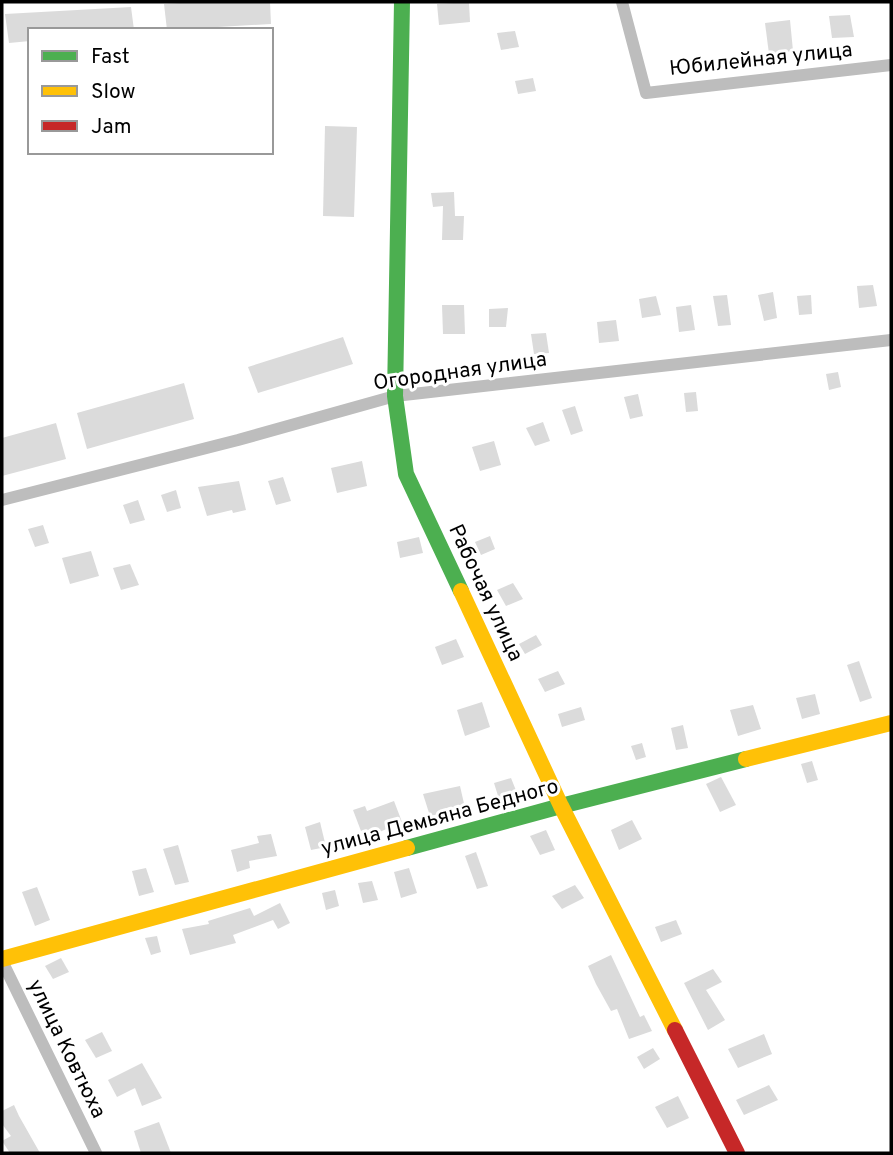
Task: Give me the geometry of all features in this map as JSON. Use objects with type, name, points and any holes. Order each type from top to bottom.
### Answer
[{"type":"street","name":"Рабочая улица","points":[[402,2],[395,396],[406,474],[561,806],[737,1153]]},
{"type":"street","name":"Юбилейная улица","points":[[622,2],[646,93],[891,65]]},
{"type":"street","name":"Огородная улица","points":[[2,500],[238,440],[395,396],[891,340]]},
{"type":"street","name":"улица Демьяна Бедного","points":[[2,960],[561,806],[891,723]]},
{"type":"street","name":"улица Ковтюха","points":[[2,960],[96,1153]]},
{"type":"building","points":[[270,2],[271,24],[167,28],[164,4]]},
{"type":"building","points":[[469,2],[470,22],[439,25],[437,4]]},
{"type":"building","points":[[131,7],[134,28],[28,28],[28,41],[9,43],[5,14]]},
{"type":"building","points":[[850,15],[854,37],[832,38],[829,16]]},
{"type":"building","points":[[790,20],[793,51],[769,54],[765,23]]},
{"type":"building","points":[[515,31],[519,47],[501,50],[497,33]]},
{"type":"building","points":[[533,78],[536,91],[518,94],[515,81]]},
{"type":"building","points":[[325,126],[357,127],[354,217],[323,216]]},
{"type":"building","points":[[454,192],[455,216],[464,216],[463,240],[442,240],[443,206],[433,207],[431,193]]},
{"type":"building","points":[[873,285],[877,306],[859,308],[857,286]]},
{"type":"building","points":[[773,292],[777,318],[764,321],[758,295]]},
{"type":"building","points":[[727,295],[731,325],[718,326],[713,296]]},
{"type":"building","points":[[811,295],[812,314],[799,315],[797,296]]},
{"type":"building","points":[[656,296],[661,315],[642,318],[639,299]]},
{"type":"building","points":[[442,305],[464,305],[465,334],[443,334]]},
{"type":"building","points":[[691,305],[695,330],[679,332],[676,307]]},
{"type":"building","points":[[508,308],[506,327],[489,327],[489,309]]},
{"type":"building","points":[[616,320],[619,341],[599,343],[597,322]]},
{"type":"building","points":[[546,333],[549,353],[534,354],[531,334]]},
{"type":"building","points":[[343,337],[353,364],[258,393],[248,367]]},
{"type":"building","points":[[838,372],[841,387],[829,390],[826,374]]},
{"type":"building","points":[[184,383],[194,419],[87,449],[77,413]]},
{"type":"building","points":[[696,392],[698,411],[686,412],[684,393]]},
{"type":"building","points":[[638,394],[643,416],[630,419],[624,397]]},
{"type":"building","points":[[575,406],[583,431],[571,435],[562,410]]},
{"type":"building","points":[[543,422],[550,441],[535,446],[526,428]]},
{"type":"building","points":[[56,423],[66,459],[2,476],[2,438]]},
{"type":"building","points":[[494,441],[501,465],[480,471],[472,447]]},
{"type":"building","points":[[362,461],[367,486],[337,493],[331,468]]},
{"type":"building","points":[[283,477],[291,501],[276,505],[268,481]]},
{"type":"building","points":[[239,481],[246,510],[233,513],[232,510],[207,516],[198,487]]},
{"type":"building","points":[[176,490],[181,508],[167,512],[161,495]]},
{"type":"building","points":[[138,500],[145,520],[130,524],[123,505]]},
{"type":"building","points":[[43,525],[49,543],[35,547],[28,529]]},
{"type":"building","points":[[490,536],[495,549],[481,555],[475,542]]},
{"type":"building","points":[[419,537],[423,553],[400,558],[397,542]]},
{"type":"building","points":[[91,551],[99,576],[70,584],[62,558]]},
{"type":"building","points":[[130,564],[139,585],[121,590],[113,568]]},
{"type":"building","points":[[513,583],[523,599],[506,606],[497,590]]},
{"type":"building","points":[[536,635],[542,645],[525,654],[519,644]]},
{"type":"building","points":[[456,639],[464,657],[442,665],[435,647]]},
{"type":"building","points":[[859,661],[872,698],[860,702],[847,665]]},
{"type":"building","points":[[558,671],[565,684],[545,692],[538,679]]},
{"type":"building","points":[[815,694],[820,714],[802,719],[796,698]]},
{"type":"building","points":[[482,702],[490,727],[465,736],[457,710]]},
{"type":"building","points":[[753,705],[761,729],[738,736],[730,710]]},
{"type":"building","points":[[581,707],[585,720],[562,727],[558,714]]},
{"type":"building","points":[[683,725],[688,748],[676,750],[671,728]]},
{"type":"building","points":[[642,743],[646,757],[636,760],[631,746]]},
{"type":"building","points":[[812,761],[818,780],[807,783],[801,764]]},
{"type":"building","points":[[721,777],[736,805],[720,812],[706,784]]},
{"type":"building","points":[[511,778],[517,793],[499,799],[494,783]]},
{"type":"building","points":[[460,786],[465,808],[430,816],[423,794]]},
{"type":"building","points":[[394,801],[402,822],[364,839],[353,810],[365,806],[367,811]]},
{"type":"building","points":[[632,820],[642,839],[619,850],[611,830]]},
{"type":"building","points":[[320,822],[326,847],[311,850],[305,827]]},
{"type":"building","points":[[546,830],[555,850],[540,855],[530,836]]},
{"type":"building","points":[[271,834],[277,856],[249,861],[250,868],[237,872],[231,850],[259,843],[257,836]]},
{"type":"building","points":[[178,845],[189,882],[175,885],[163,849]]},
{"type":"building","points":[[476,852],[488,886],[477,889],[465,856]]},
{"type":"building","points":[[146,868],[154,892],[139,896],[132,871]]},
{"type":"building","points":[[409,868],[417,893],[401,898],[394,872]]},
{"type":"building","points":[[372,881],[378,900],[363,903],[358,883]]},
{"type":"building","points":[[575,885],[584,898],[562,909],[552,896]]},
{"type":"building","points":[[37,887],[50,920],[35,926],[22,892]]},
{"type":"building","points":[[335,890],[339,906],[326,910],[322,893]]},
{"type":"building","points":[[280,903],[290,923],[278,929],[273,920],[233,935],[236,943],[190,955],[182,929],[209,924],[208,921],[250,908],[254,916]]},
{"type":"building","points":[[676,920],[682,934],[661,942],[655,927]]},
{"type":"building","points":[[157,936],[161,952],[151,955],[145,938]]},
{"type":"building","points":[[611,955],[640,1017],[644,1015],[652,1031],[629,1039],[617,1009],[611,1011],[596,984],[588,966]]},
{"type":"building","points":[[61,958],[69,972],[53,979],[45,966]]},
{"type":"building","points":[[713,969],[722,982],[706,990],[725,1020],[708,1030],[684,983]]},
{"type":"building","points":[[102,1032],[112,1051],[96,1058],[85,1040]]},
{"type":"building","points":[[764,1034],[772,1054],[738,1068],[728,1049]]},
{"type":"building","points":[[653,1048],[660,1059],[644,1069],[637,1057]]},
{"type":"building","points":[[142,1063],[162,1098],[142,1106],[135,1088],[117,1097],[108,1080]]},
{"type":"building","points":[[769,1085],[778,1100],[744,1115],[736,1100]]},
{"type":"building","points":[[678,1096],[689,1118],[667,1128],[655,1107]]},
{"type":"building","points":[[14,1105],[40,1153],[10,1153],[2,1141],[11,1136],[2,1124],[2,1111]]},
{"type":"building","points":[[159,1122],[171,1153],[141,1153],[134,1131]]},
{"type":"traffic: fast","points":[[402,2],[395,396],[406,474],[461,591]]},
{"type":"traffic: fast","points":[[407,848],[746,759]]},
{"type":"traffic: slow","points":[[461,591],[561,806],[675,1030]]},
{"type":"traffic: slow","points":[[746,759],[891,723]]},
{"type":"traffic: slow","points":[[2,959],[407,848]]},
{"type":"traffic: jam","points":[[675,1030],[737,1153]]}]
